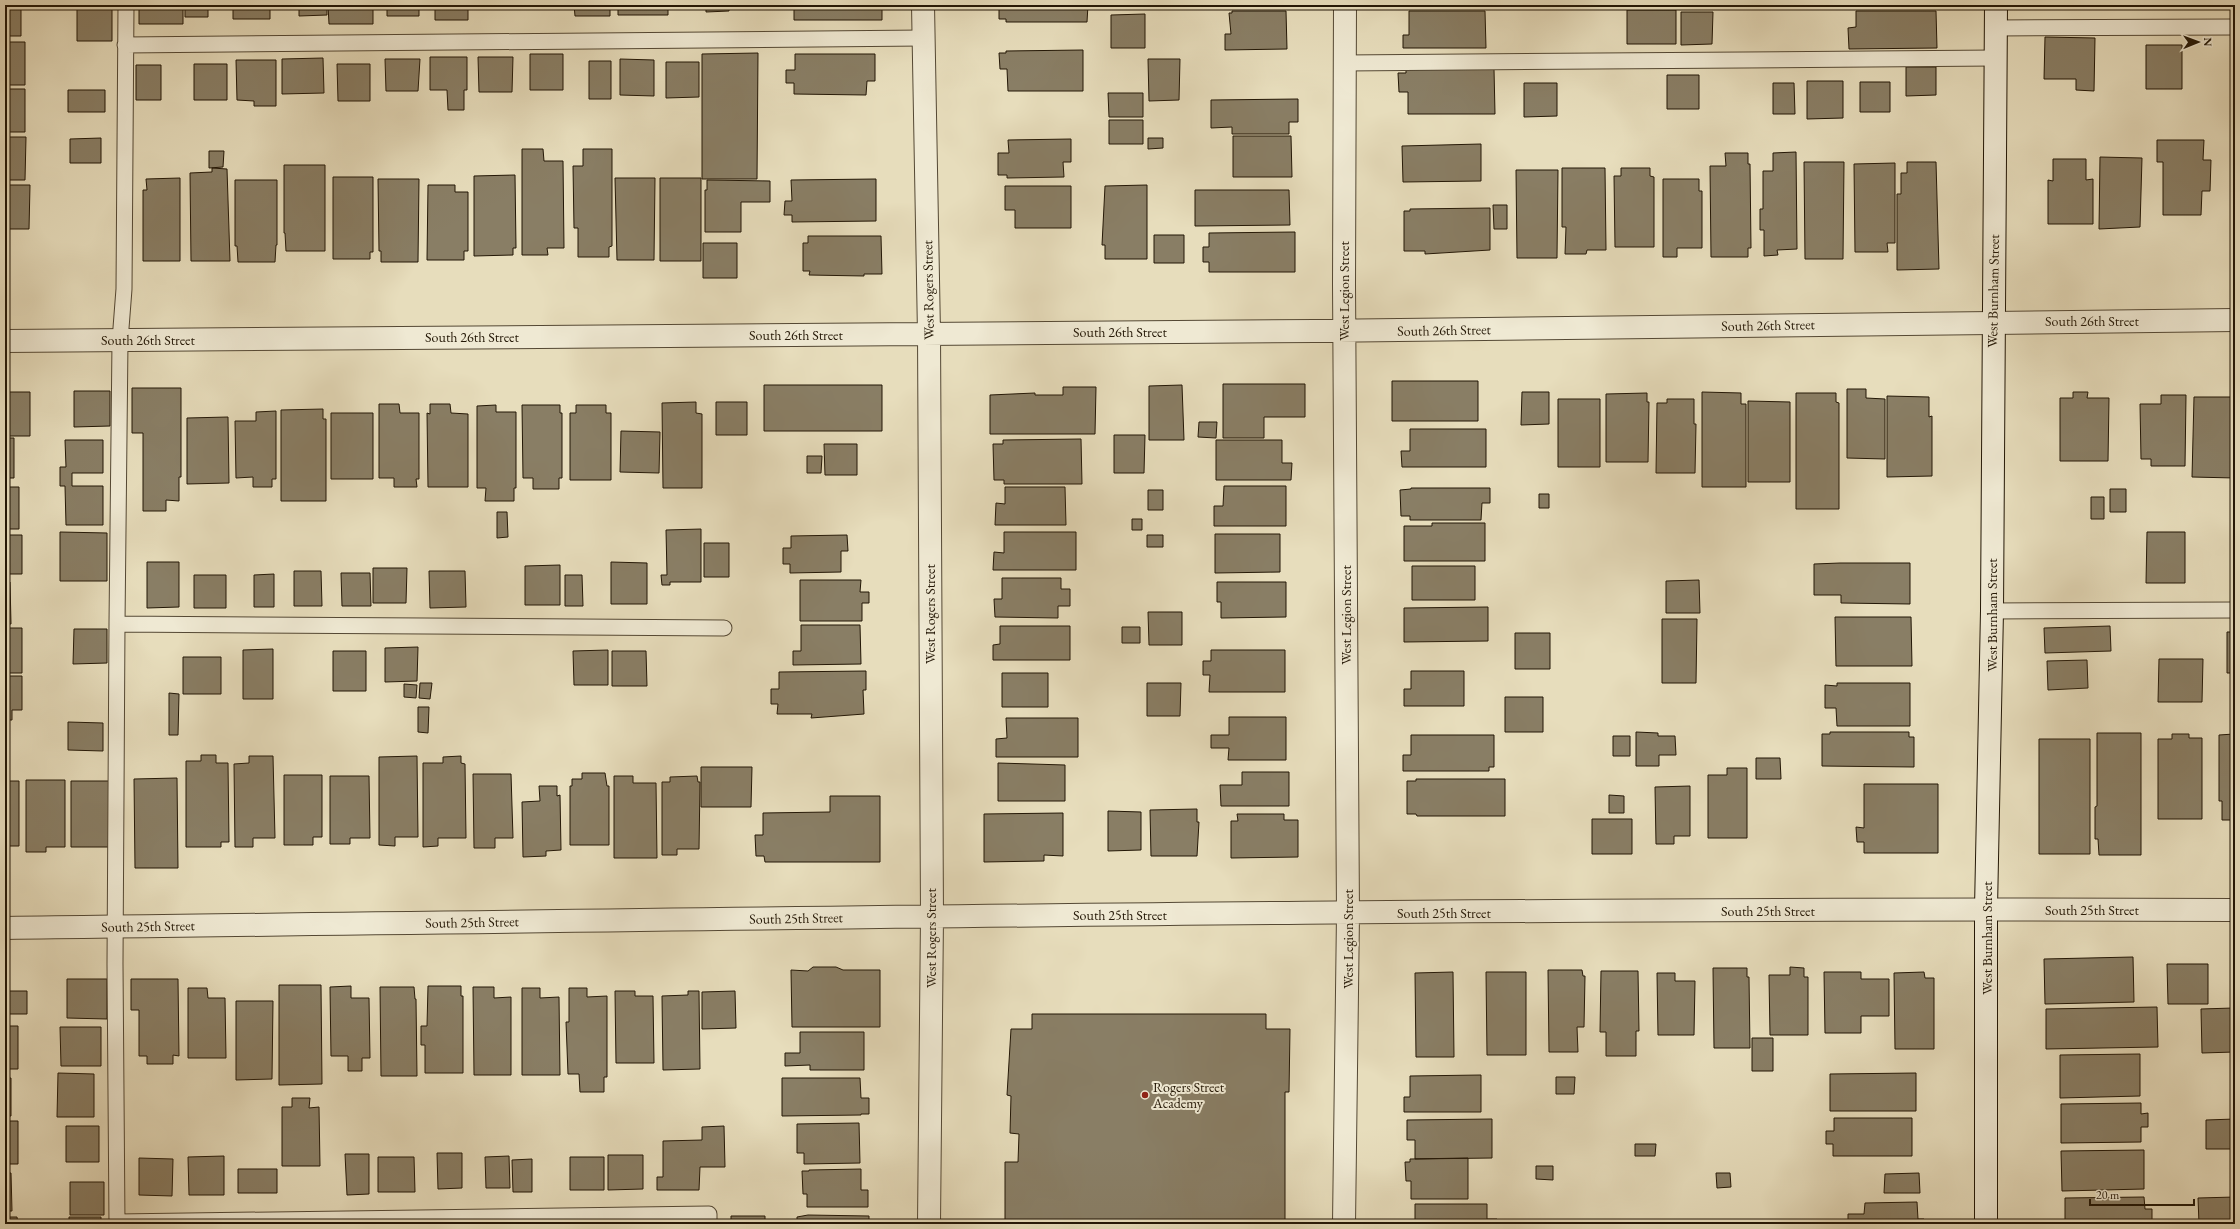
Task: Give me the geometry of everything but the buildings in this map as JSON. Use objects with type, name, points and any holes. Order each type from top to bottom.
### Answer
[{"type":"street","name":"West Rogers Street","points":[[923,5],[929,334],[932,916],[929,1224]]},
{"type":"street","name":"West Legion Street","points":[[1344,1224],[1348,914],[1344,331],[1345,5]]},
{"type":"street","name":"West Burnham Street","points":[[1986,1224],[1986,909],[1992,611],[1992,322],[1996,5]]},
{"type":"street","name":"South 26th Street","points":[[5,341],[1344,331],[2235,320]]},
{"type":"street","name":"South 25th Street","points":[[5,928],[932,916],[1986,909],[2235,910]]},
{"type":"lane","points":[[126,5],[124,289],[120,340],[117,624],[117,1223],[709,1214],[709,1224]]},
{"type":"lane","points":[[1995,28],[2235,27]]},
{"type":"lane","points":[[125,44],[923,38]]},
{"type":"lane","points":[[1344,63],[1995,58]]},
{"type":"lane","points":[[1992,611],[2235,610]]},
{"type":"lane","points":[[117,624],[724,628]]},
{"type":"place","name":"Rogers Street Academy","points":[[1145,1095]]}]
